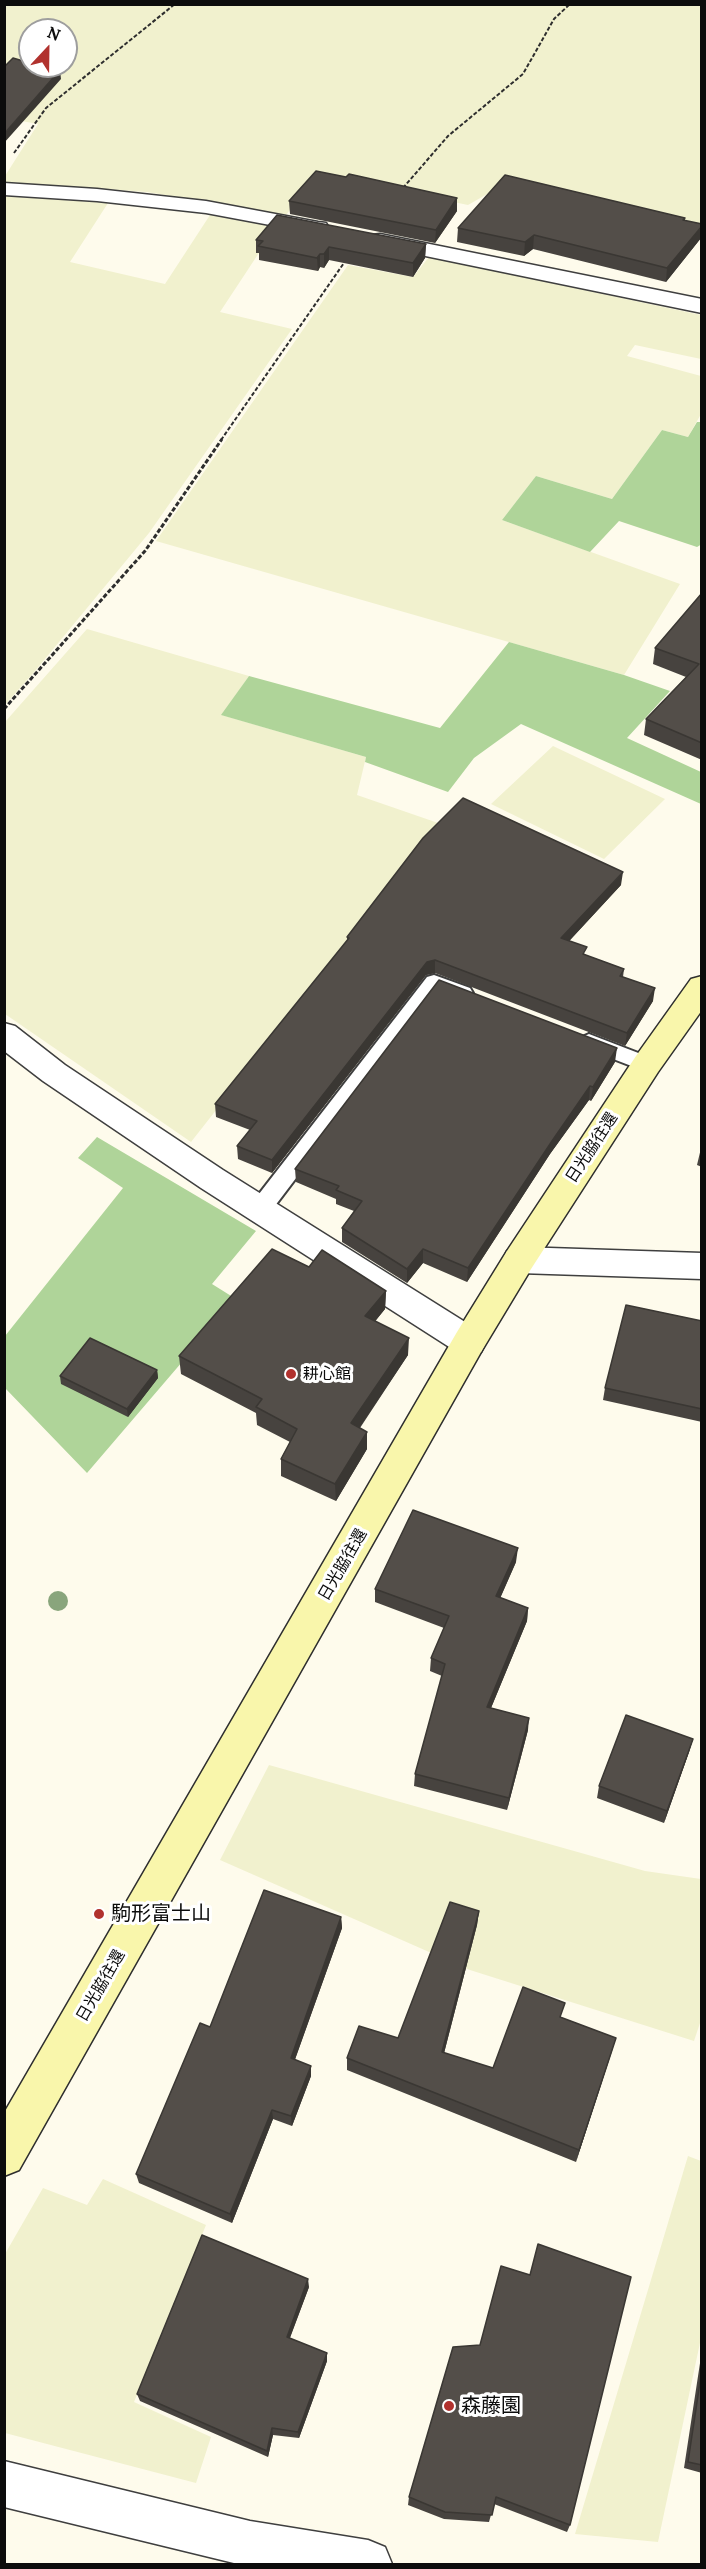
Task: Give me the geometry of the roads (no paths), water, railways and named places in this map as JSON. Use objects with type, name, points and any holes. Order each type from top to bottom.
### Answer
[{"type":"street","points":[[4,189],[96,195],[206,207],[340,232]]},
{"type":"street","points":[[362,236],[702,306]]},
{"type":"street","name":"日光脇往還","points":[[4,2155],[469,1342],[519,1260],[647,1064],[702,987]]},
{"type":"street","points":[[4,1034],[54,1073],[260,1209],[469,1342]]},
{"type":"street","points":[[519,1260],[702,1266]]},
{"type":"street","points":[[4,2484],[250,2544],[368,2565]]},
{"type":"lane","points":[[260,1209],[434,982],[479,999]]},
{"type":"lane","points":[[568,1034],[647,1064]]},
{"type":"place","name":"耕心館","points":[[291,1374]]},
{"type":"place","name":"駒形富士山","points":[[99,1914]]},
{"type":"place","name":"森藤園","points":[[449,2406]]}]
